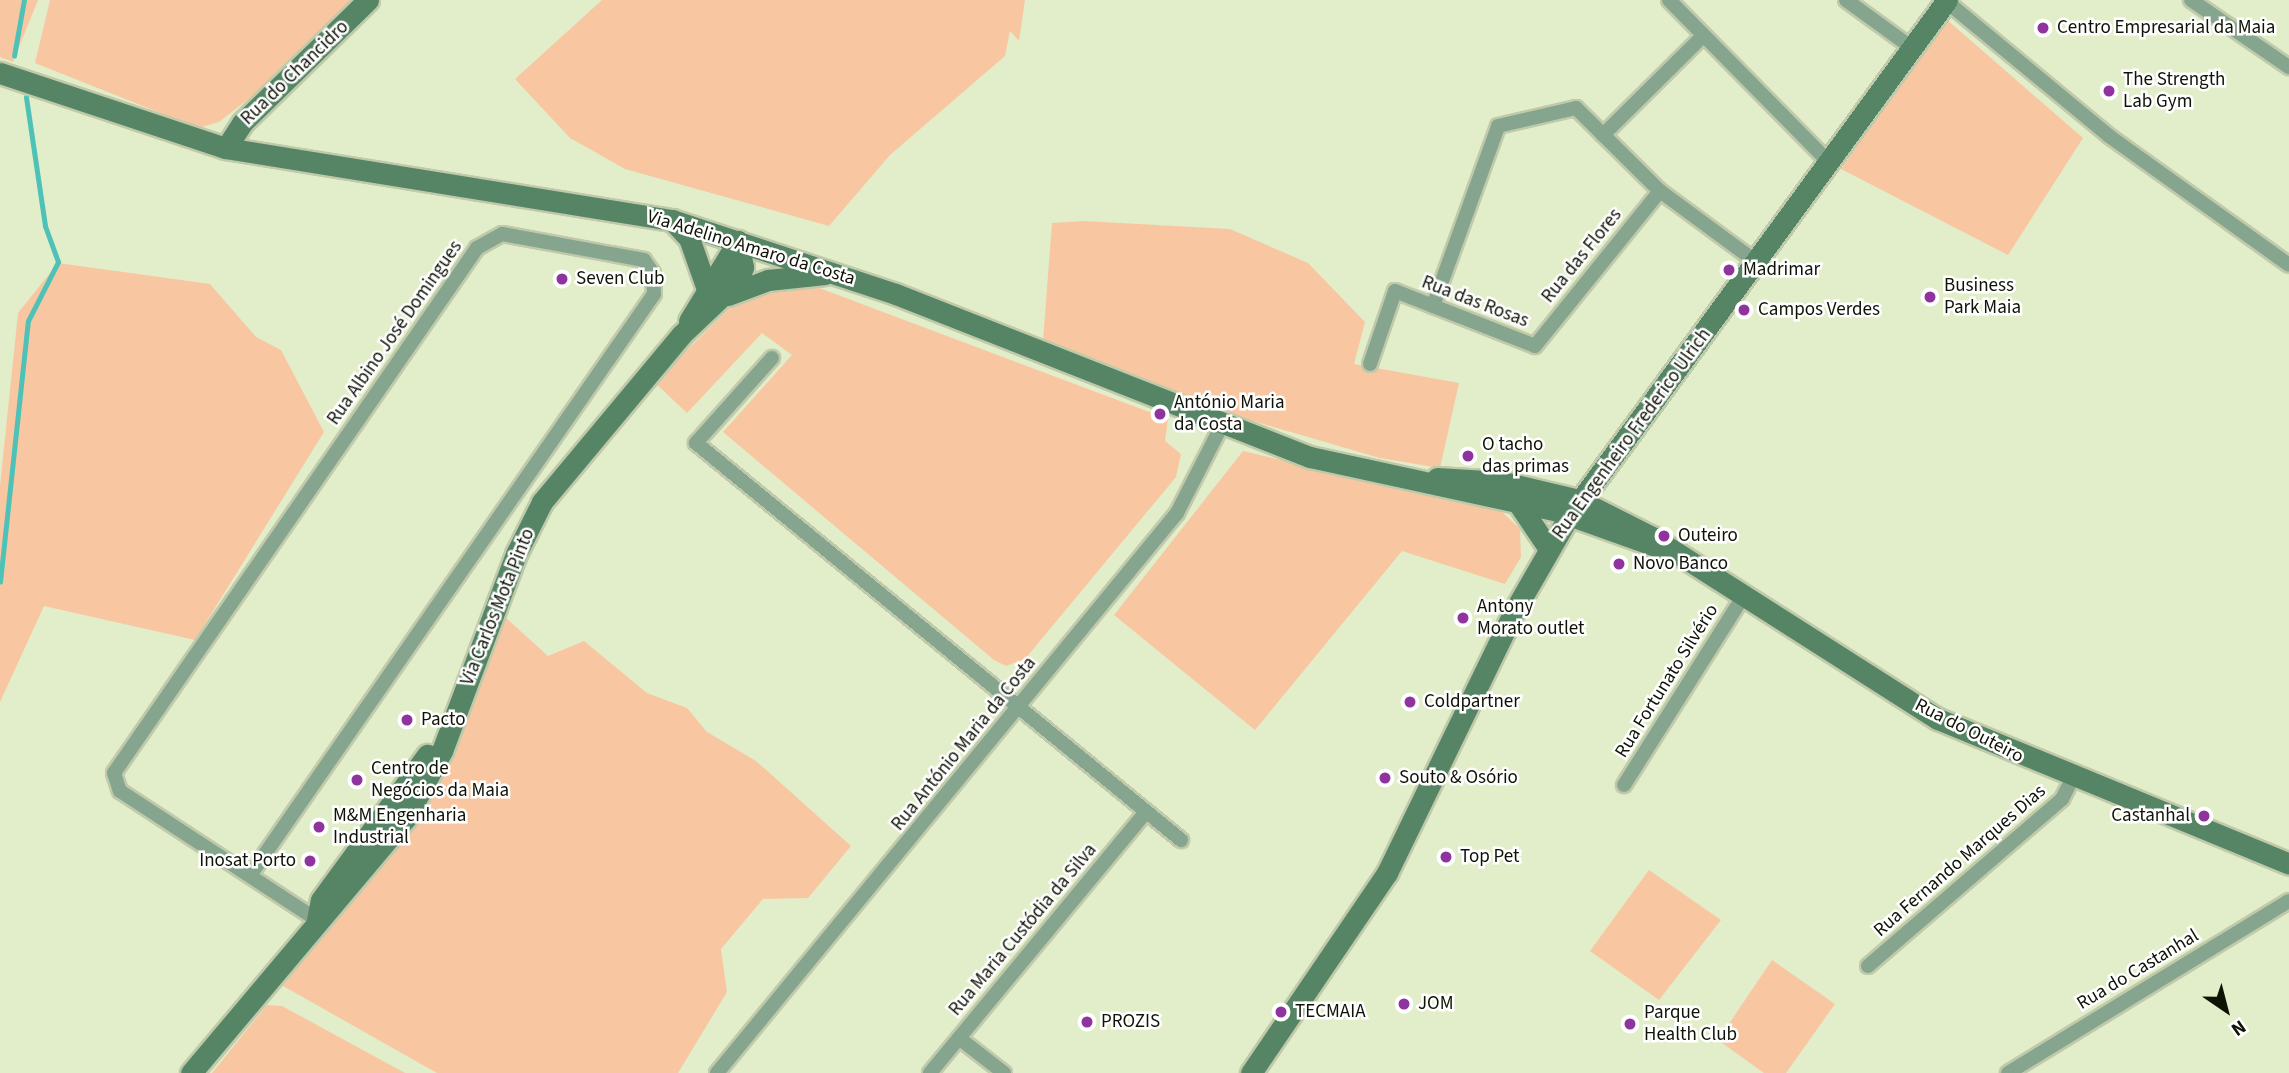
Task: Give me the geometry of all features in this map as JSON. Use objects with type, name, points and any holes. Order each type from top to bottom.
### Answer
[{"type":"main road","name":"Rua do Chancidro","points":[[226,148],[242,123],[368,0]]},
{"type":"main road","name":"Rua Engenheiro Frederico Ulrich","points":[[1251,1073],[1387,873],[1549,549],[1574,508],[1759,264],[1946,1]]},
{"type":"main road","name":"Via Adelino Amaro da Costa","points":[[0,73],[226,148],[672,220],[842,274],[1221,426],[1310,457],[1520,506],[1574,508]]},
{"type":"main road","points":[[672,220],[689,237],[716,292]]},
{"type":"main road","name":"Via Carlos Mota Pinto","points":[[191,1073],[317,920],[321,900],[452,719],[542,502],[716,292],[743,267],[738,241]]},
{"type":"main road","name":"Via Carlos Mota Pinto","points":[[716,292],[768,280],[842,274]]},
{"type":"main road","name":"Via Adelino Amaro da Costa","points":[[1400,477],[1503,482],[1574,508]]},
{"type":"main road","points":[[1520,506],[1549,549]]},
{"type":"main road","name":"Rua do Outeiro","points":[[1574,508],[1672,552],[1938,719],[2071,779],[2289,864]]},
{"type":"street","points":[[1669,0],[1831,164]]},
{"type":"street","points":[[1846,0],[1912,48]]},
{"type":"street","points":[[2191,0],[2289,67]]},
{"type":"street","points":[[1946,1],[2109,136],[2289,265]]},
{"type":"street","points":[[1603,135],[1703,36]]},
{"type":"street","points":[[1433,306],[1498,127],[1576,108],[1660,191],[1759,264]]},
{"type":"street","name":"Rua das Flores","points":[[1535,346],[1660,191]]},
{"type":"street","name":"Rua Albino José Domingues","points":[[251,874],[654,294],[653,273],[644,260],[502,234],[477,248],[114,774],[120,791],[251,874],[317,920]]},
{"type":"street","name":"Rua das Rosas","points":[[1370,364],[1395,292],[1535,346]]},
{"type":"street","points":[[772,358],[696,443],[1181,840]]},
{"type":"street","name":"Rua António Maria da Costa","points":[[717,1073],[1177,513],[1221,426]]},
{"type":"street","name":"Rua Fortunato Silvério","points":[[1624,785],[1744,597]]},
{"type":"street","name":"Rua Fernando Marques Dias","points":[[1868,967],[2062,799],[2071,779]]},
{"type":"street","name":"Rua Maria Custódia da Silva","points":[[930,1073],[1146,812]]},
{"type":"street","name":"Rua do Castanhal","points":[[2008,1073],[2289,901]]},
{"type":"street","points":[[959,1038],[1004,1073]]},
{"type":"shaded area","points":[[0,0],[38,0],[13,62],[0,57]]},
{"type":"shaded area","points":[[50,0],[352,0],[279,75],[219,122],[198,128],[35,63]]},
{"type":"shaded area","points":[[602,0],[1025,0],[1019,41],[1010,31],[1005,56],[890,155],[829,226],[625,169],[570,138],[515,79]]},
{"type":"shaded area","points":[[1946,19],[2083,138],[2008,255],[1841,169]]},
{"type":"shaded area","points":[[1084,221],[1230,229],[1308,263],[1365,322],[1354,364],[1459,383],[1440,468],[1380,458],[1232,415],[1043,341],[1052,223]]},
{"type":"shaded area","points":[[58,263],[210,284],[256,337],[281,350],[324,432],[195,640],[44,606],[0,702],[0,486],[18,313]]},
{"type":"shaded area","points":[[814,286],[1168,419],[1165,441],[1181,454],[1176,477],[1025,659],[1006,666],[994,660],[723,432],[792,355],[762,333],[687,413],[654,382],[730,308],[772,291]]},
{"type":"shaded area","points":[[1243,451],[1502,512],[1520,529],[1521,557],[1505,584],[1402,551],[1255,730],[1114,615]]},
{"type":"shaded area","points":[[506,618],[548,656],[584,641],[647,693],[687,708],[707,732],[756,761],[851,846],[808,898],[763,899],[721,949],[727,992],[678,1073],[437,1073],[283,986],[429,803]]},
{"type":"shaded area","points":[[1649,870],[1721,920],[1659,1000],[1590,951]]},
{"type":"shaded area","points":[[1772,960],[1835,1004],[1786,1073],[1764,1073],[1718,1040]]},
{"type":"shaded area","points":[[267,1005],[282,1006],[405,1073],[212,1073]]},
{"type":"waterway","points":[[14,56],[24,0]]},
{"type":"waterway","points":[[0,582],[28,321],[58,262],[45,226],[26,97]]},
{"type":"place","name":"Centro Empresarial da Maia","points":[[2043,28]]},
{"type":"place","name":"The Strength Lab Gym","points":[[2109,91]]},
{"type":"place","name":"Madrimar","points":[[1729,270]]},
{"type":"place","name":"Seven Club","points":[[562,279]]},
{"type":"place","name":"Business Park Maia","points":[[1930,297]]},
{"type":"place","name":"Campos Verdes","points":[[1744,310]]},
{"type":"place","name":"António Maria da Costa","points":[[1160,414]]},
{"type":"place","name":"O tacho das primas","points":[[1468,456]]},
{"type":"place","name":"Outeiro","points":[[1664,536]]},
{"type":"place","name":"Novo Banco","points":[[1619,564]]},
{"type":"place","name":"Antony Morato outlet","points":[[1463,618]]},
{"type":"place","name":"Coldpartner","points":[[1410,702]]},
{"type":"place","name":"Pacto","points":[[407,720]]},
{"type":"place","name":"Souto & Osório","points":[[1385,778]]},
{"type":"place","name":"Centro de Negócios da Maia","points":[[357,780]]},
{"type":"place","name":"Castanhal","points":[[2204,816]]},
{"type":"place","name":"M&M Engenharia Industrial","points":[[319,827]]},
{"type":"place","name":"Top Pet","points":[[1446,857]]},
{"type":"place","name":"Inosat Porto","points":[[310,861]]},
{"type":"place","name":"JOM","points":[[1404,1004]]},
{"type":"place","name":"TECMAIA","points":[[1281,1012]]},
{"type":"place","name":"PROZIS","points":[[1087,1022]]},
{"type":"place","name":"Parque Health Club","points":[[1630,1024]]}]
